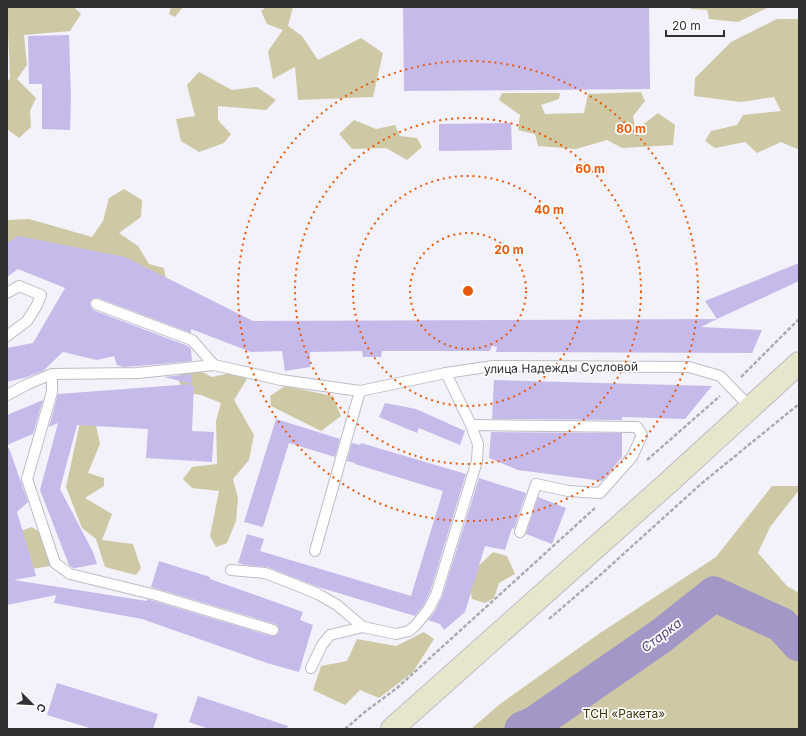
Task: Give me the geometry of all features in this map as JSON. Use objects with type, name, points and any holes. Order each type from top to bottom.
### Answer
[{"type":"main road","points":[[392,729],[751,408],[797,369]]},
{"type":"lane","points":[[7,293],[19,286],[41,295],[38,304],[27,321],[7,336]]},
{"type":"lane","points":[[96,304],[192,340],[214,365]]},
{"type":"lane","name":"улица Надежды Сусловой","points":[[7,395],[52,374],[138,373],[214,365],[281,380],[360,391],[446,373],[493,366],[689,367],[720,376],[751,408]]},
{"type":"lane","points":[[311,668],[322,645],[330,635],[363,627],[396,634],[408,631],[416,625],[428,610],[436,595],[477,461],[478,444],[471,425],[446,373]]},
{"type":"lane","points":[[52,374],[52,392],[27,479],[55,563],[70,574],[156,595],[273,630]]},
{"type":"lane","points":[[315,551],[360,391]]},
{"type":"lane","points":[[471,425],[637,427],[642,435],[632,456],[600,493],[568,491],[536,484],[520,532]]},
{"type":"lane","points":[[231,570],[265,573],[318,594],[337,605],[363,627]]},
{"type":"path","points":[[642,465],[731,387],[799,319]]},
{"type":"path","points":[[544,623],[598,577],[702,483],[799,404]]},
{"type":"path","points":[[346,729],[366,710],[397,688],[597,506]]},
{"type":"green space","points":[[7,7],[74,7],[81,14],[70,31],[24,35],[27,65],[17,79],[36,98],[30,111],[31,127],[19,138],[7,129],[7,83],[10,78]]},
{"type":"green space","points":[[171,7],[183,7],[175,17],[169,14]]},
{"type":"green space","points":[[266,7],[293,7],[288,26],[302,36],[318,60],[361,38],[383,53],[373,97],[298,100],[295,67],[273,79],[268,51],[283,30],[267,24],[261,11]]},
{"type":"green space","points":[[691,7],[769,7],[738,22],[709,19],[707,10],[691,9]]},
{"type":"green space","points":[[777,19],[799,19],[799,148],[797,149],[781,142],[757,153],[745,142],[715,148],[705,141],[711,131],[737,125],[743,115],[781,111],[774,97],[741,102],[694,96],[695,78],[731,42]]},
{"type":"green space","points":[[199,72],[232,90],[257,87],[276,100],[266,110],[218,106],[218,120],[231,134],[224,143],[199,152],[181,141],[176,119],[195,116],[187,85]]},
{"type":"green space","points":[[641,92],[645,101],[633,116],[636,130],[658,113],[675,125],[673,145],[622,148],[607,140],[576,149],[538,146],[535,134],[518,130],[520,115],[499,100],[502,93],[560,93],[559,99],[541,105],[545,114],[584,113],[588,94]]},
{"type":"green space","points":[[354,120],[376,129],[395,125],[400,136],[417,138],[422,147],[407,160],[386,148],[352,149],[339,134]]},
{"type":"green space","points":[[124,189],[142,200],[141,217],[119,233],[138,246],[149,264],[164,268],[167,288],[7,253],[8,220],[29,219],[92,237],[103,221],[109,198]]},
{"type":"green space","points":[[189,365],[212,377],[231,373],[247,379],[234,400],[254,435],[249,460],[233,479],[238,498],[236,521],[227,543],[216,547],[210,536],[219,491],[192,488],[183,479],[192,467],[217,464],[216,421],[221,403],[201,395],[182,392],[178,377]]},
{"type":"green space","points":[[285,386],[333,396],[341,416],[321,431],[271,406],[270,396]]},
{"type":"green space","points":[[93,411],[100,444],[88,473],[104,478],[104,486],[85,498],[112,514],[102,540],[133,544],[141,568],[136,575],[105,567],[96,539],[82,528],[66,487],[82,413]]},
{"type":"green space","name":"ТСН «Ракета»","points":[[772,486],[799,486],[799,490],[770,527],[758,553],[787,586],[799,593],[799,729],[471,729],[500,704],[600,633],[716,557]]},
{"type":"green space","points":[[32,527],[54,542],[50,566],[26,570],[8,535]]},
{"type":"green space","points":[[493,552],[507,556],[515,574],[499,583],[494,598],[485,603],[472,599],[468,576]]},
{"type":"green space","points":[[424,632],[434,639],[413,672],[379,698],[360,690],[345,705],[313,690],[321,666],[347,661],[357,639],[396,646]]},
{"type":"building","points":[[403,7],[649,7],[650,89],[404,91]]},
{"type":"building","points":[[69,35],[71,99],[70,130],[42,129],[42,84],[29,84],[28,36]]},
{"type":"building","points":[[511,123],[512,150],[439,151],[439,124]]},
{"type":"building","points":[[18,236],[125,257],[253,321],[717,319],[701,327],[762,330],[752,353],[496,352],[497,347],[492,346],[490,351],[382,351],[381,357],[363,357],[362,351],[310,352],[310,367],[285,371],[282,351],[251,352],[191,329],[191,333],[95,298],[90,302],[93,310],[188,346],[191,349],[192,361],[123,367],[117,365],[114,356],[97,360],[63,352],[43,371],[7,382],[7,348],[33,343],[65,288],[18,269],[7,277],[7,243]]},
{"type":"building","points":[[799,263],[799,281],[717,319],[705,301]]},
{"type":"building","points":[[192,374],[192,384],[164,377]]},
{"type":"building","points":[[494,380],[712,386],[685,419],[622,417],[622,420],[492,419]]},
{"type":"building","points":[[192,384],[192,386],[194,386],[192,431],[214,432],[212,462],[146,458],[148,429],[77,425],[60,489],[93,552],[97,564],[73,568],[69,565],[40,490],[58,423],[49,427],[58,394]]},
{"type":"building","points":[[43,400],[33,434],[7,445],[7,415]]},
{"type":"building","points":[[385,403],[416,409],[465,431],[460,445],[419,428],[417,433],[379,417]]},
{"type":"building","points":[[276,419],[340,439],[335,457],[289,443],[263,527],[244,522]]},
{"type":"building","points":[[491,432],[622,433],[622,457],[602,481],[518,470],[489,458]]},
{"type":"building","points":[[352,443],[360,445],[361,443],[466,474],[430,592],[423,606],[415,616],[318,587],[267,567],[238,563],[247,534],[264,539],[260,551],[411,596],[443,491],[347,461]]},
{"type":"building","points":[[7,448],[9,448],[28,502],[17,512],[36,576],[14,580],[147,601],[147,599],[271,636],[275,636],[279,632],[279,628],[275,624],[151,587],[159,561],[210,577],[210,579],[303,612],[300,620],[313,625],[299,672],[270,664],[142,619],[54,603],[56,595],[7,605]]},
{"type":"building","points":[[479,478],[526,493],[505,550],[485,546],[465,612],[444,630],[440,624],[428,620],[434,613],[442,597]]},
{"type":"building","points":[[538,497],[566,508],[552,544],[526,534]]},
{"type":"building","points":[[57,683],[158,714],[153,729],[93,729],[47,715]]},
{"type":"building","points":[[198,696],[288,726],[287,729],[209,729],[189,722]]},
{"type":"waterway","name":"Старка","points":[[522,729],[534,724],[661,636],[714,594],[782,625],[799,644]]}]
